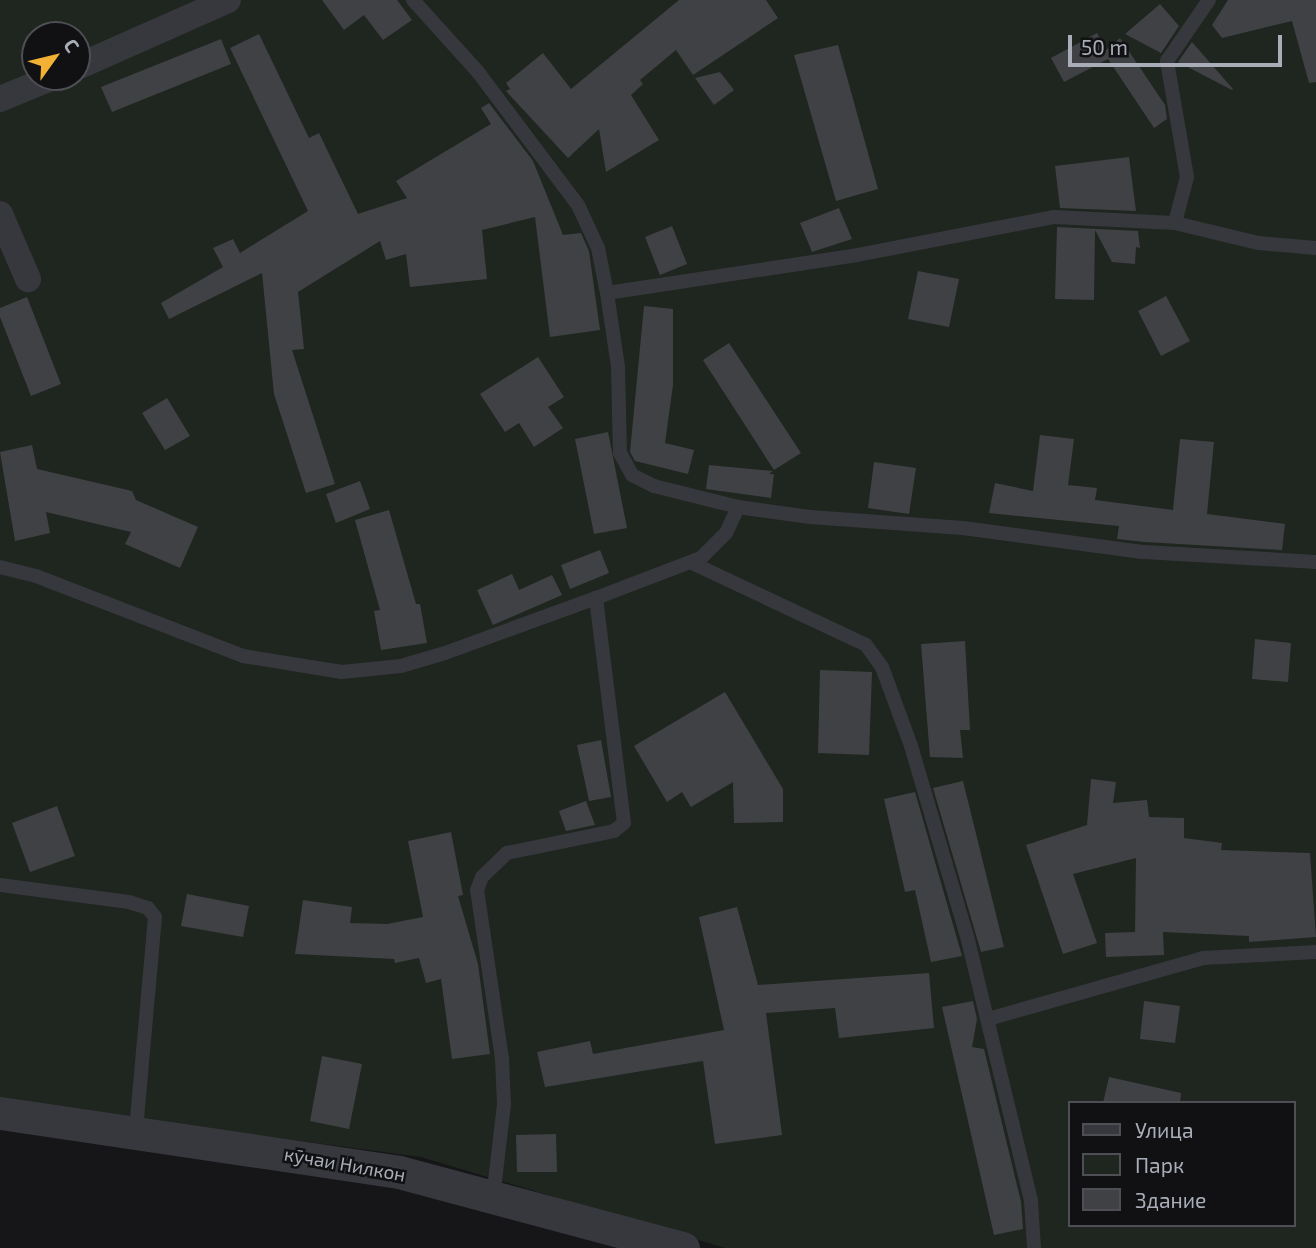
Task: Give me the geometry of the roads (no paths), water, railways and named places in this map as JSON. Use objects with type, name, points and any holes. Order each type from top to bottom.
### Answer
[{"type":"street","points":[[91,61],[228,0]]},
{"type":"street","points":[[0,99],[21,90]]},
{"type":"street","points":[[0,214],[28,279]]},
{"type":"street","name":"кӯчаи Нилкон","points":[[0,1113],[399,1172],[683,1248]]},
{"type":"lane","points":[[414,0],[478,72],[578,205],[598,248],[618,367],[620,453],[625,468],[654,486],[738,508],[963,528],[1144,552],[1316,562]]},
{"type":"lane","points":[[1175,223],[1187,177],[1167,61],[1209,0]]},
{"type":"lane","points":[[607,293],[857,255],[1041,219],[1133,218],[1175,223],[1258,243],[1316,248]]},
{"type":"lane","points":[[0,567],[36,576],[243,656],[342,672],[401,666],[445,653],[692,563],[726,533],[738,508]]},
{"type":"lane","points":[[692,563],[847,635],[866,645],[876,657],[911,746],[946,861],[988,1019],[1031,1201],[1034,1248]]},
{"type":"lane","points":[[494,1198],[504,1105],[502,1059],[477,890],[492,864],[507,853],[614,831],[624,823],[596,598]]},
{"type":"lane","points":[[0,885],[129,902],[148,908],[155,917],[136,1132]]},
{"type":"lane","points":[[988,1019],[1203,958],[1316,952]]}]
